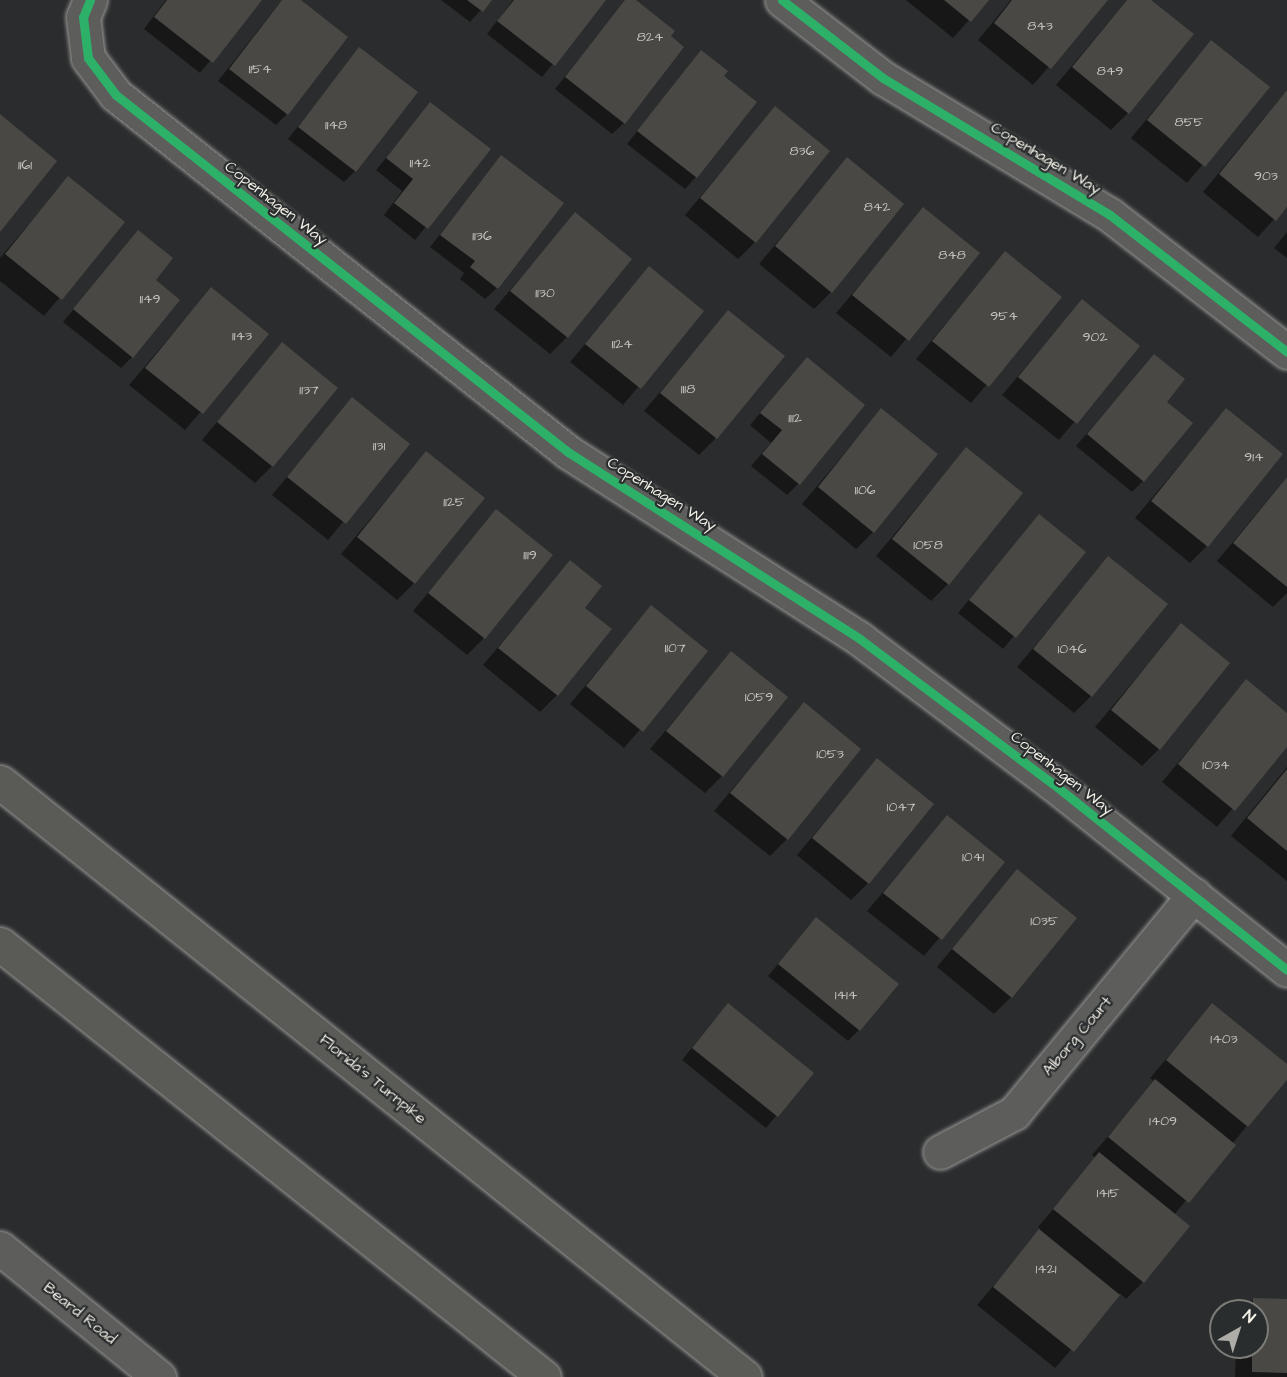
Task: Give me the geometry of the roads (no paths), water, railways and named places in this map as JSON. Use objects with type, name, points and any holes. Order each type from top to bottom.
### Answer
[{"type":"highway","name":"Florida's Turnpike","points":[[0,782],[745,1377]]},
{"type":"highway","points":[[0,944],[544,1377]]},
{"type":"street","name":"Copenhagen Way","points":[[90,0],[83,17],[88,58],[116,95],[568,452],[860,639],[1194,895],[1287,970]]},
{"type":"street","name":"Copenhagen Way","points":[[782,0],[884,78],[1110,215],[1287,352]]},
{"type":"street","name":"Alborg Court","points":[[940,1152],[1014,1113],[1194,895]]},
{"type":"street","name":"Beard Road","points":[[0,1248],[159,1377]]}]
